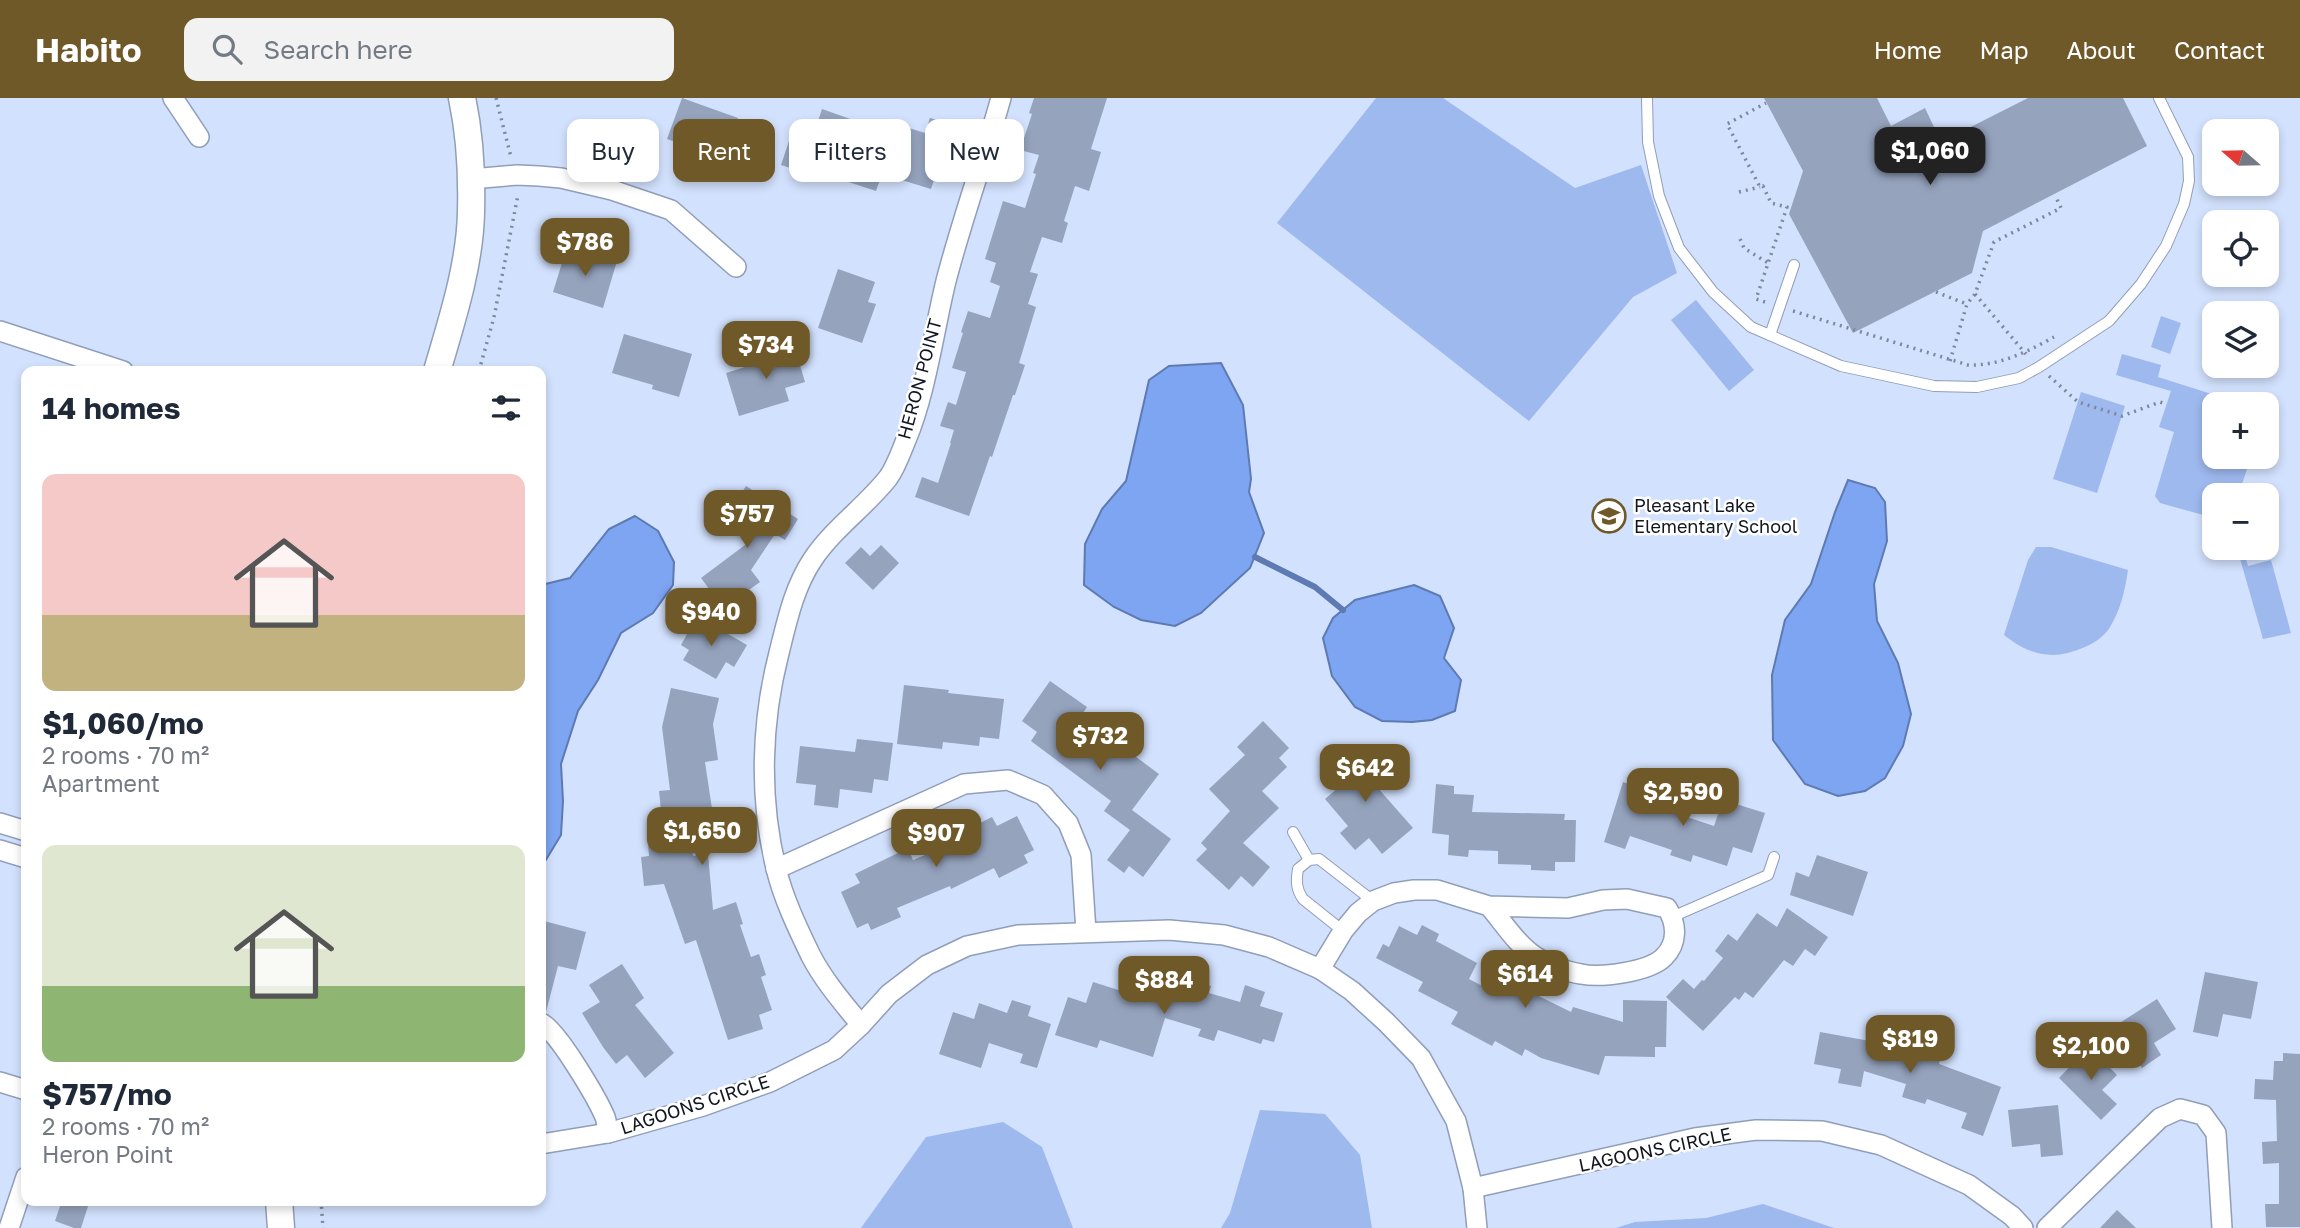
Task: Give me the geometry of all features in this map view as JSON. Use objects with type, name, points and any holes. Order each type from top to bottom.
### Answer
[{"type":"main road","points":[[438,366],[466,260],[471,214],[471,179],[462,98]]},
{"type":"main road","points":[[279,1206],[281,1228]]},
{"type":"street","points":[[173,98],[199,137]]},
{"type":"street","name":"HERON POINT","points":[[861,1025],[812,958],[776,869],[765,799],[764,730],[774,671],[790,606],[812,561],[837,529],[868,501],[890,476],[907,437],[952,257],[1001,98]]},
{"type":"street","points":[[471,179],[517,175],[561,178],[612,190],[671,210],[736,267]]},
{"type":"street","points":[[0,331],[108,366]]},
{"type":"street","points":[[776,869],[964,783],[1008,780],[1043,795],[1068,823],[1081,855],[1086,932]]},
{"type":"street","points":[[0,823],[21,829]]},
{"type":"street","points":[[0,850],[21,856]]},
{"type":"street","points":[[1320,970],[1343,931],[1358,913],[1373,901],[1394,893],[1437,890],[1489,906],[1568,908],[1603,900],[1627,899],[1667,908],[1676,928],[1664,958],[1650,965],[1612,975],[1581,974],[1535,956],[1489,906]]},
{"type":"street","name":"LAGOONS CIRCLE","points":[[546,1143],[608,1133],[703,1106],[770,1082],[834,1050],[889,994],[927,965],[967,946],[1018,935],[1086,932],[1169,930],[1224,935],[1269,947],[1320,970],[1352,991],[1421,1058],[1456,1121],[1473,1188],[1477,1228]]},
{"type":"street","points":[[546,1027],[564,1047],[606,1118],[608,1133]]},
{"type":"street","points":[[0,1082],[21,1088]]},
{"type":"street","points":[[2047,1228],[2160,1118],[2179,1109],[2203,1115],[2216,1133],[2222,1228]]},
{"type":"street","name":"LAGOONS CIRCLE","points":[[1473,1188],[1695,1138],[1756,1130],[1822,1131],[1881,1145],[1969,1185],[2012,1216],[2023,1228]]},
{"type":"street","points":[[9,1228],[21,1192]]},
{"type":"lane","points":[[1647,98],[1648,142],[1659,196],[1679,248],[1713,292],[1751,327],[1841,366],[1934,386],[1977,387],[2019,378],[2109,321],[2141,284],[2166,246],[2184,204],[2189,181],[2188,157],[2159,98]]},
{"type":"lane","points":[[1770,335],[1794,265]]},
{"type":"lane","points":[[1293,832],[1308,860]]},
{"type":"lane","points":[[1672,917],[1768,874],[1774,857]]},
{"type":"lane","points":[[1343,931],[1303,899],[1296,883],[1298,869],[1308,860],[1319,859],[1373,901]]},
{"type":"path","points":[[480,366],[494,317],[520,186],[499,117],[496,98]]},
{"type":"path","points":[[1760,187],[1727,124],[1766,103]]},
{"type":"path","points":[[1739,192],[1763,186],[1772,203],[1789,208],[1756,299],[1968,365],[1985,366],[2025,353],[2060,334]]},
{"type":"path","points":[[1950,361],[1967,304],[1975,294],[1994,242],[2061,208],[2055,195]]},
{"type":"path","points":[[1741,239],[1744,248],[1768,263]]},
{"type":"path","points":[[1936,292],[1967,304]]},
{"type":"path","points":[[1975,294],[2025,353],[2078,402],[2122,416],[2160,402],[2166,404]]},
{"type":"path","points":[[321,1206],[323,1228]]},
{"type":"shaded area","points":[[1376,98],[1443,98],[1575,188],[1641,165],[1677,273],[1633,297],[1529,421],[1277,223]]},
{"type":"shaded area","points":[[1696,300],[1754,370],[1729,391],[1671,320]]},
{"type":"shaded area","points":[[2161,316],[2181,323],[2170,354],[2151,347]]},
{"type":"shaded area","points":[[2122,354],[2161,365],[2158,377],[2205,392],[2202,392],[2202,469],[2247,469],[2242,483],[2202,483],[2202,515],[2160,503],[2155,496],[2174,432],[2159,427],[2171,391],[2116,375]]},
{"type":"shaded area","points":[[1221,363],[1243,405],[1251,479],[1249,492],[1264,533],[1250,568],[1201,613],[1175,626],[1141,620],[1114,607],[1084,585],[1085,544],[1102,509],[1126,481],[1149,380],[1169,366]]},
{"type":"shaded area","points":[[2081,392],[2125,406],[2097,493],[2053,479]]},
{"type":"shaded area","points":[[1848,480],[1875,488],[1885,502],[1887,541],[1874,584],[1877,621],[1898,663],[1911,714],[1903,746],[1885,778],[1865,791],[1838,796],[1805,784],[1773,740],[1772,675],[1785,620],[1811,584]]},
{"type":"shaded area","points":[[635,516],[658,531],[674,562],[673,585],[653,613],[621,633],[598,680],[578,711],[561,764],[561,835],[546,860],[546,584],[570,578],[609,529]]},
{"type":"shaded area","points":[[2036,547],[2051,547],[2128,570],[2114,620],[2106,633],[2092,644],[2052,655],[2033,652],[2004,635],[2028,560]]},
{"type":"shaded area","points":[[2240,560],[2246,560],[2248,566],[2271,560],[2291,633],[2263,639]]},
{"type":"shaded area","points":[[1414,585],[1440,596],[1454,628],[1444,658],[1461,680],[1455,711],[1432,720],[1382,721],[1355,707],[1332,676],[1323,638],[1333,618],[1355,600]]},
{"type":"shaded area","points":[[1260,1110],[1325,1114],[1360,1155],[1372,1228],[1221,1228],[1230,1213]]},
{"type":"shaded area","points":[[1003,1122],[1042,1147],[1073,1228],[861,1228],[926,1137]]},
{"type":"shaded area","points":[[1763,1204],[1834,1228],[1616,1228],[1635,1222],[1706,1218]]},
{"type":"building","points":[[682,98],[738,118],[738,119],[674,119]]},
{"type":"building","points":[[1034,98],[1107,98],[1091,149],[1101,152],[1089,191],[1075,186],[1064,221],[1068,223],[1062,243],[1042,237],[1030,272],[1038,274],[1028,304],[1036,307],[1019,363],[1025,365],[969,516],[915,497],[922,477],[938,483],[951,443],[954,430],[940,426],[948,402],[956,405],[966,372],[952,368],[968,311],[990,318],[1000,286],[990,282],[996,263],[985,259],[1003,201],[1025,208],[1036,174],[1033,173],[1039,155],[1024,151],[1024,138],[1032,114],[1029,113]]},
{"type":"building","points":[[1764,98],[1877,98],[1891,126],[1925,108],[1941,142],[2028,98],[2123,98],[2147,146],[1983,231],[1972,273],[1853,333],[1789,214],[1803,171]]},
{"type":"building","points":[[822,109],[850,119],[819,119]]},
{"type":"building","points":[[673,123],[673,141],[667,139]]},
{"type":"building","points":[[911,129],[925,133],[925,182],[933,182],[931,189],[908,182],[911,182]]},
{"type":"building","points":[[789,141],[789,168],[781,165]]},
{"type":"building","points":[[848,182],[879,182],[876,191]]},
{"type":"building","points":[[566,250],[596,259],[598,255],[617,261],[603,308],[553,292]]},
{"type":"building","points":[[838,269],[875,282],[868,302],[876,304],[862,343],[818,328]]},
{"type":"building","points":[[624,334],[692,354],[679,397],[652,389],[653,385],[612,373]]},
{"type":"building","points":[[794,345],[805,382],[785,388],[789,401],[739,416],[726,373],[770,359],[768,353]]},
{"type":"building","points":[[746,486],[798,519],[785,540],[775,534],[751,570],[760,582],[742,595],[754,611],[736,625],[701,578],[749,542],[722,524]]},
{"type":"building","points":[[881,545],[899,563],[873,590],[845,563],[861,547],[870,556]]},
{"type":"building","points":[[697,616],[747,645],[734,667],[726,662],[716,679],[683,660],[689,650],[681,645]]},
{"type":"building","points":[[1050,681],[1087,707],[1081,716],[1159,774],[1132,810],[1171,839],[1143,877],[1129,866],[1124,873],[1107,860],[1130,830],[1104,811],[1111,801],[1031,741],[1037,732],[1022,721]]},
{"type":"building","points":[[904,685],[1004,699],[999,739],[980,737],[979,746],[943,742],[942,749],[897,744]]},
{"type":"building","points":[[671,688],[719,698],[713,724],[718,760],[705,762],[714,822],[690,825],[693,856],[708,854],[713,910],[736,902],[743,924],[740,925],[751,957],[759,954],[766,975],[761,977],[772,1010],[759,1015],[763,1029],[728,1040],[696,940],[685,944],[664,884],[644,886],[641,857],[649,856],[648,842],[664,840],[659,791],[670,790],[662,727]]},
{"type":"building","points":[[1263,721],[1289,748],[1279,758],[1287,767],[1262,791],[1279,808],[1243,843],[1270,867],[1253,887],[1241,876],[1229,890],[1196,860],[1207,849],[1201,843],[1230,811],[1209,789],[1245,755],[1237,747]]},
{"type":"building","points":[[857,739],[893,743],[888,781],[874,779],[872,793],[840,789],[838,808],[814,805],[816,785],[796,783],[800,746],[855,752]]},
{"type":"building","points":[[1356,746],[1385,780],[1377,787],[1413,828],[1382,854],[1369,838],[1355,850],[1340,833],[1348,826],[1325,799],[1339,787],[1326,772]]},
{"type":"building","points":[[1623,782],[1658,794],[1654,806],[1714,826],[1723,800],[1765,813],[1752,853],[1733,847],[1727,866],[1693,855],[1691,862],[1670,855],[1672,850],[1630,836],[1625,849],[1604,842]]},
{"type":"building","points":[[1436,784],[1454,786],[1454,794],[1474,795],[1472,812],[1565,814],[1564,820],[1576,820],[1575,862],[1555,862],[1555,871],[1531,870],[1531,865],[1498,864],[1498,851],[1469,850],[1468,857],[1448,855],[1449,835],[1432,833]]},
{"type":"building","points":[[1017,816],[1034,850],[1024,855],[1028,863],[999,878],[994,868],[951,889],[950,886],[897,908],[901,917],[871,930],[868,923],[857,928],[841,892],[860,883],[855,874],[908,848],[913,860],[947,846],[937,828],[957,818],[964,831],[992,817],[997,826]]},
{"type":"building","points":[[1817,855],[1868,872],[1853,916],[1790,895],[1796,872],[1809,877]]},
{"type":"building","points":[[1787,908],[1828,937],[1815,956],[1805,949],[1793,966],[1784,960],[1753,998],[1745,992],[1739,1000],[1735,997],[1703,1031],[1666,997],[1683,979],[1694,989],[1704,981],[1723,958],[1715,951],[1728,934],[1737,941],[1757,913],[1777,927]]},
{"type":"building","points":[[546,922],[586,932],[576,970],[558,966],[546,1012]]},
{"type":"building","points":[[1422,925],[1439,934],[1436,941],[1477,963],[1469,979],[1496,993],[1504,979],[1571,1012],[1573,1007],[1623,1022],[1623,1000],[1667,1001],[1666,1047],[1655,1047],[1655,1057],[1605,1056],[1599,1075],[1541,1058],[1525,1049],[1522,1056],[1495,1041],[1492,1046],[1451,1024],[1458,1012],[1418,991],[1423,982],[1376,958],[1383,944],[1389,947],[1399,926],[1417,935]]},
{"type":"building","points":[[622,964],[644,998],[635,1005],[674,1053],[645,1078],[627,1055],[616,1064],[582,1013],[600,1002],[589,985]]},
{"type":"building","points":[[2205,972],[2258,982],[2251,1019],[2223,1014],[2218,1037],[2193,1032]]},
{"type":"building","points":[[1190,979],[1211,986],[1209,993],[1240,1002],[1245,985],[1265,992],[1260,1006],[1283,1013],[1274,1042],[1263,1039],[1261,1044],[1218,1030],[1214,1041],[1198,1036],[1201,1029],[1165,1018],[1153,1057],[1100,1040],[1097,1048],[1055,1035],[1068,997],[1086,1003],[1093,982],[1147,999],[1152,984],[1185,995]]},
{"type":"building","points":[[2157,999],[2176,1029],[2154,1043],[2161,1055],[2142,1068],[2115,1026]]},
{"type":"building","points":[[1012,1000],[1031,1006],[1028,1016],[1051,1024],[1037,1068],[1020,1063],[1023,1054],[989,1043],[981,1068],[939,1054],[953,1012],[974,1019],[979,1003],[1007,1013]]},
{"type":"building","points":[[1820,1032],[1892,1045],[1895,1034],[1920,1042],[1917,1052],[1940,1059],[1939,1064],[2001,1087],[1983,1136],[1961,1128],[1967,1113],[1927,1099],[1925,1104],[1902,1097],[1906,1084],[1864,1071],[1861,1087],[1838,1083],[1841,1069],[1814,1064]]},
{"type":"building","points":[[2089,1047],[2117,1075],[2102,1090],[2117,1104],[2101,1120],[2059,1078]]},
{"type":"building","points":[[2283,1053],[2300,1054],[2300,1227],[2266,1227],[2265,1204],[2279,1204],[2279,1163],[2263,1164],[2262,1142],[2277,1141],[2276,1100],[2254,1099],[2255,1079],[2273,1080],[2274,1061],[2283,1061]]},
{"type":"building","points":[[2058,1105],[2063,1155],[2041,1157],[2040,1144],[2012,1147],[2008,1110]]},
{"type":"building","points":[[60,1206],[88,1206],[81,1228],[55,1221]]},
{"type":"building","points":[[2117,1210],[2136,1228],[2100,1228]]},
{"type":"waterway","points":[[1255,557],[1315,587],[1343,610]]},
{"type":"place","name":"Pleasant Lake Elementary School","points":[[1609,516]]}]
